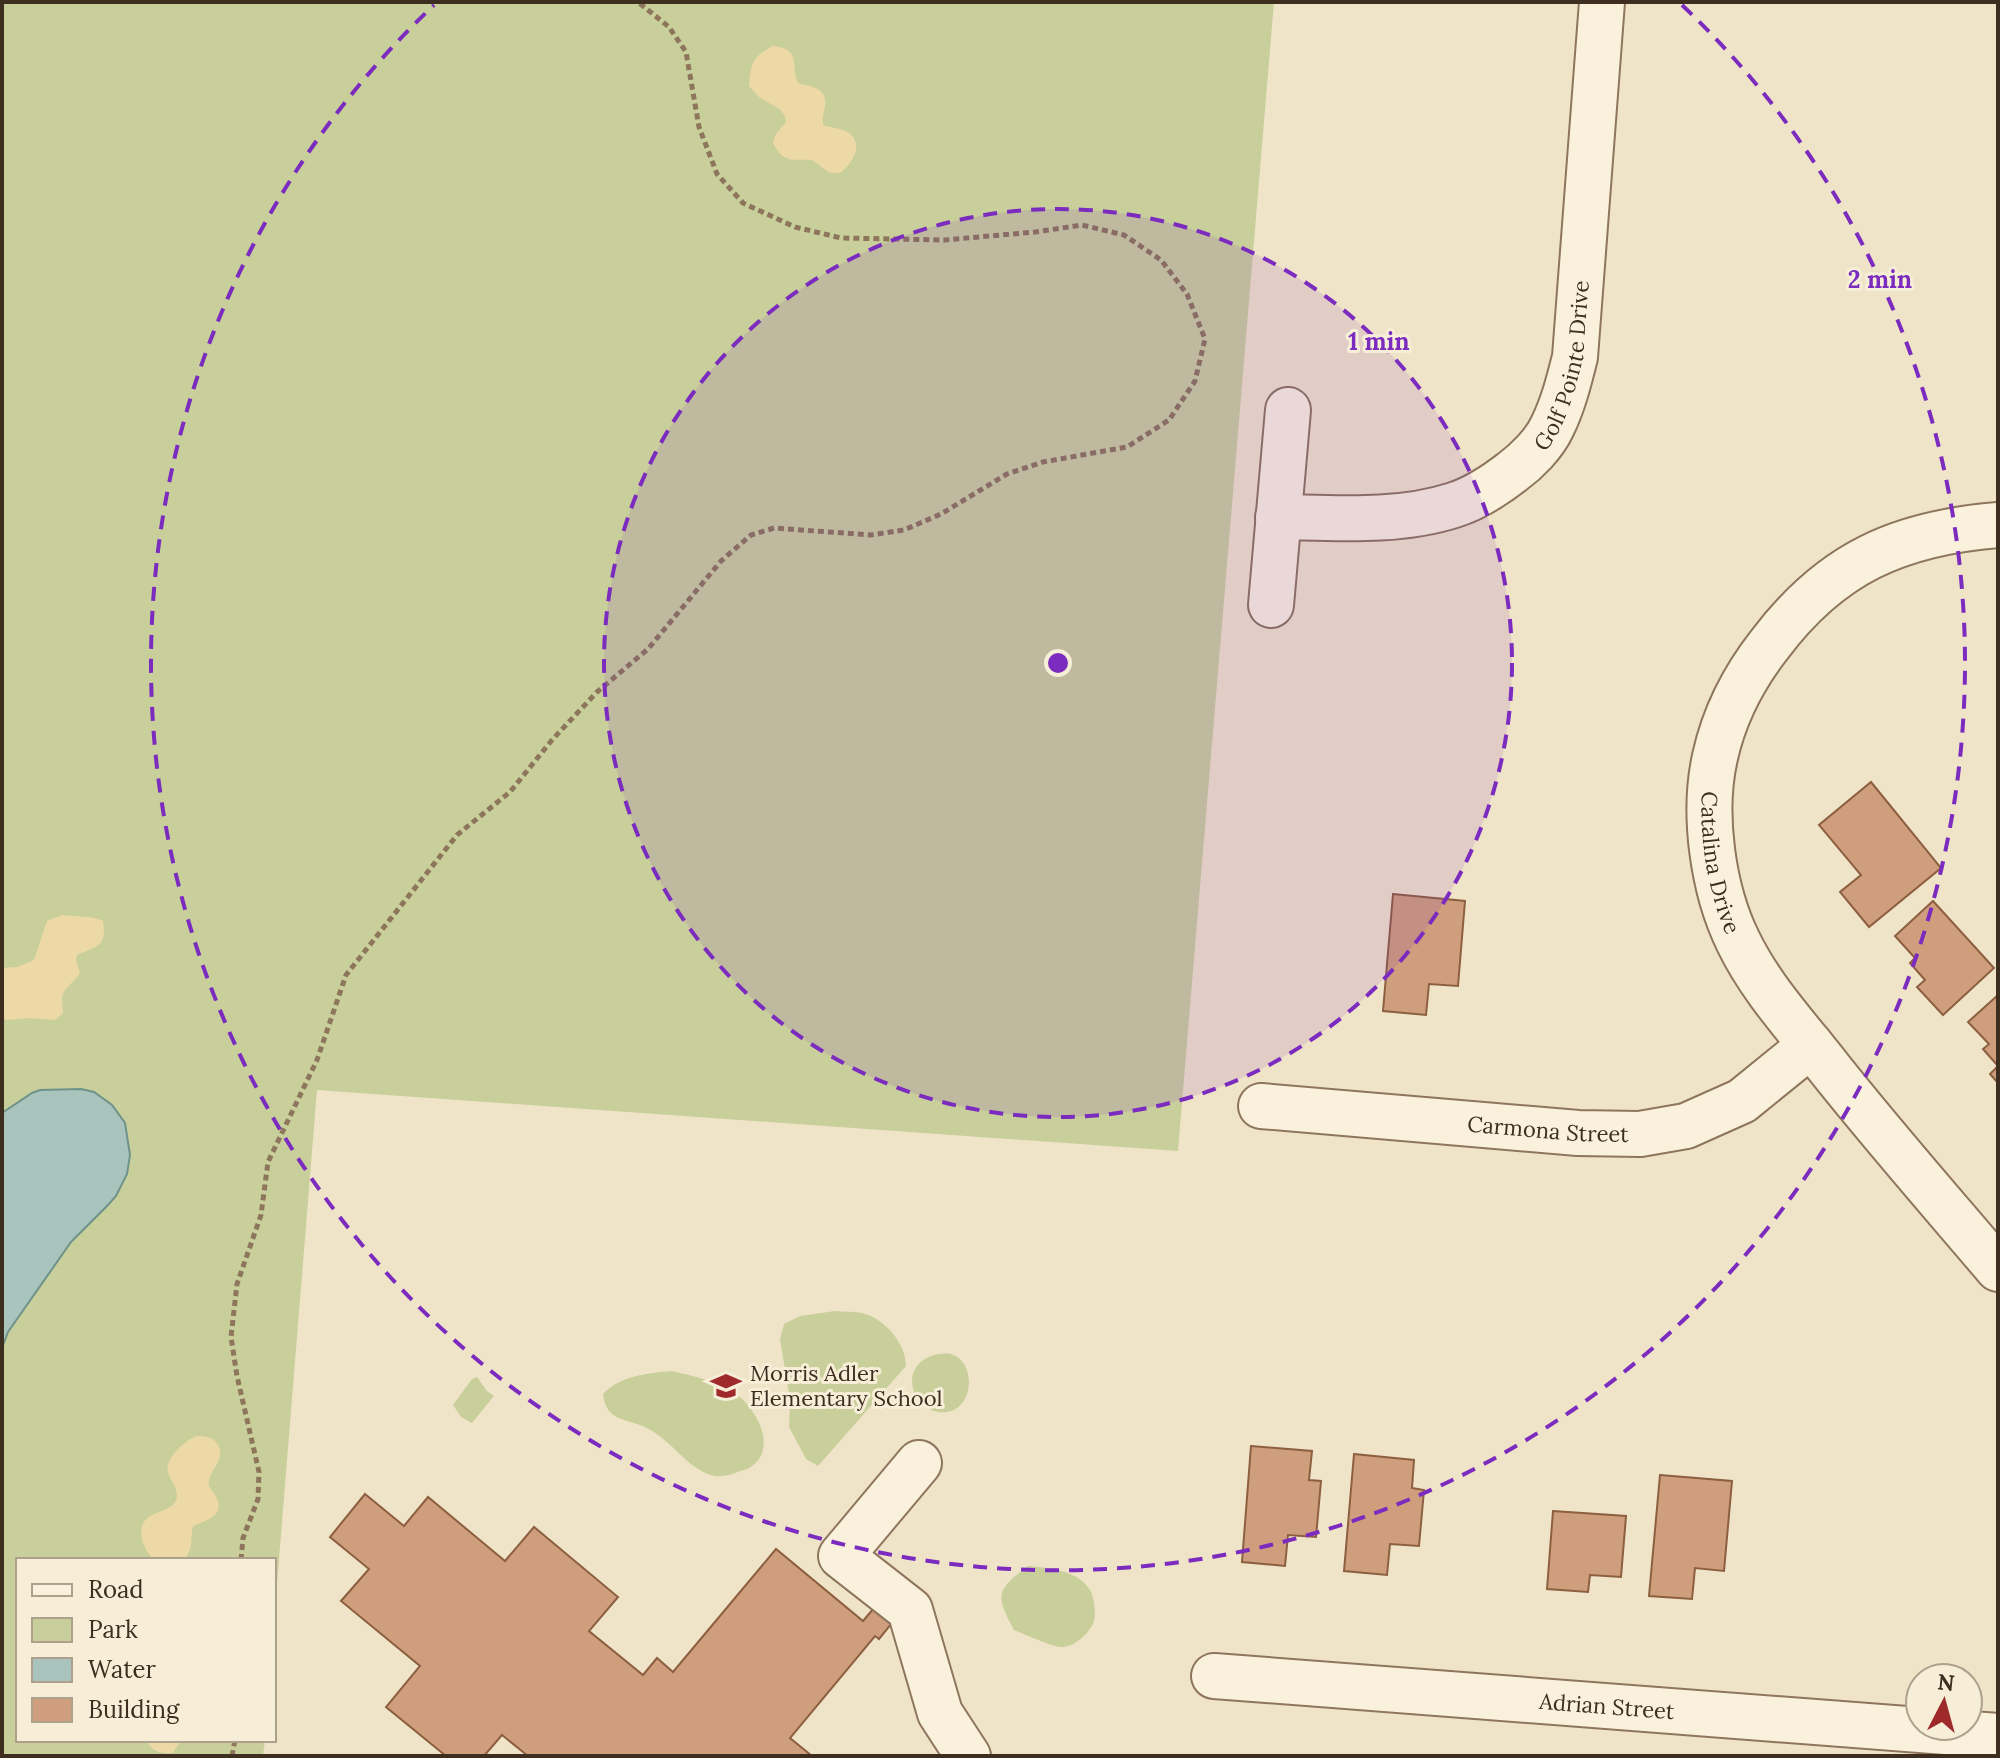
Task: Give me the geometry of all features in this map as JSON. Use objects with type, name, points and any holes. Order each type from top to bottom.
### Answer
[{"type":"street","name":"Golf Pointe Drive","points":[[1278,517],[1405,516],[1454,505],[1490,488],[1524,462],[1551,430],[1567,391],[1575,357],[1602,2]]},
{"type":"street","points":[[1271,605],[1288,410]]},
{"type":"street","name":"Catalina Drive","points":[[1998,525],[1926,535],[1892,546],[1856,564],[1823,586],[1788,620],[1737,692],[1715,758],[1710,794],[1710,828],[1721,896],[1738,941],[1768,993],[1998,1269]]},
{"type":"street","name":"Carmona Street","points":[[1261,1106],[1578,1133],[1640,1134],[1686,1126],[1742,1101],[1811,1045]]},
{"type":"street","points":[[919,1463],[841,1556],[910,1610],[940,1713],[968,1756]]},
{"type":"street","name":"Adrian Street","points":[[1214,1676],[1941,1743],[1998,1736]]},
{"type":"path","points":[[241,1558],[243,1538],[258,1499],[259,1472],[231,1337],[237,1284],[261,1215],[268,1162],[317,1060],[346,975],[417,884],[457,835],[510,792],[552,740],[597,692],[648,649],[721,561],[751,535],[774,528],[871,535],[904,530],[941,514],[1007,474],[1043,462],[1127,447],[1169,420],[1195,381],[1205,339],[1187,294],[1161,260],[1124,235],[1082,225],[945,240],[841,238],[795,227],[743,203],[717,174],[703,138],[686,52],[669,27],[638,2]]},
{"type":"green space","points":[[2,2],[1274,2],[1178,1151],[317,1090],[276,1596],[276,1558],[16,1558],[16,1742],[265,1742],[263,1756],[2,1756]]},
{"type":"green space","points":[[835,1311],[862,1313],[886,1326],[898,1340],[906,1366],[818,1466],[806,1459],[789,1427],[790,1400],[780,1339],[784,1324],[800,1316]]},
{"type":"green space","points":[[951,1354],[959,1359],[968,1375],[969,1384],[963,1402],[947,1412],[925,1406],[913,1388],[912,1378],[916,1368],[924,1359]]},
{"type":"green space","points":[[672,1371],[721,1385],[735,1393],[750,1408],[764,1439],[760,1458],[751,1467],[726,1476],[711,1475],[694,1466],[656,1433],[618,1418],[608,1410],[603,1394],[618,1383],[644,1374]]},
{"type":"green space","points":[[477,1377],[494,1396],[472,1423],[461,1417],[453,1405],[472,1379]]},
{"type":"green space","points":[[1028,1566],[1071,1574],[1090,1590],[1094,1621],[1076,1642],[1066,1647],[1057,1646],[1014,1630],[1004,1609],[1002,1594],[1010,1581]]},
{"type":"sand","points":[[773,46],[792,54],[798,83],[821,91],[825,99],[823,125],[846,131],[854,138],[855,154],[840,173],[830,173],[812,160],[789,159],[776,149],[773,142],[786,122],[785,117],[749,86],[754,62]]},
{"type":"sand","points":[[62,915],[103,921],[102,941],[77,955],[80,973],[64,992],[63,1013],[55,1020],[7,1020],[2,1017],[2,968],[17,967],[34,960],[47,921]]},
{"type":"sand","points":[[196,1436],[216,1442],[220,1455],[210,1476],[209,1486],[217,1499],[218,1511],[211,1518],[193,1526],[190,1549],[184,1558],[153,1558],[144,1545],[142,1528],[150,1516],[175,1503],[177,1493],[168,1467],[181,1446]]},
{"type":"sand","points":[[147,1742],[180,1742],[173,1753],[151,1747]]},
{"type":"water","points":[[81,1089],[94,1092],[112,1105],[125,1123],[130,1155],[127,1174],[116,1196],[71,1242],[8,1332],[2,1348],[2,1113],[40,1090]]},
{"type":"building","points":[[1871,782],[1941,868],[1869,927],[1840,892],[1861,875],[1819,825]]},
{"type":"building","points":[[1393,894],[1465,901],[1458,986],[1429,984],[1426,1015],[1383,1011]]},
{"type":"building","points":[[1933,901],[1994,968],[1943,1015],[1917,987],[1925,980],[1910,963],[1915,958],[1895,936]]},
{"type":"building","points":[[1998,995],[1998,1066],[1983,1049],[1989,1044],[1968,1022]]},
{"type":"building","points":[[1998,1066],[1998,1083],[1990,1074]]},
{"type":"building","points":[[1251,1446],[1312,1451],[1309,1480],[1321,1481],[1316,1537],[1288,1535],[1285,1566],[1242,1562]]},
{"type":"building","points":[[1354,1454],[1414,1460],[1412,1488],[1424,1490],[1419,1546],[1390,1544],[1387,1575],[1344,1571]]},
{"type":"building","points":[[1660,1475],[1732,1481],[1724,1571],[1695,1568],[1692,1599],[1649,1596]]},
{"type":"building","points":[[365,1494],[404,1526],[428,1497],[505,1561],[534,1527],[618,1597],[589,1631],[643,1675],[657,1658],[673,1672],[776,1549],[863,1621],[874,1608],[892,1623],[879,1639],[875,1636],[790,1738],[812,1756],[528,1756],[502,1735],[484,1756],[446,1756],[386,1707],[420,1666],[341,1601],[369,1569],[330,1537]]},
{"type":"building","points":[[1553,1511],[1626,1516],[1621,1577],[1590,1575],[1588,1592],[1547,1589]]},
{"type":"place","name":"Morris Adler Elementary School","points":[[726,1386]]}]
